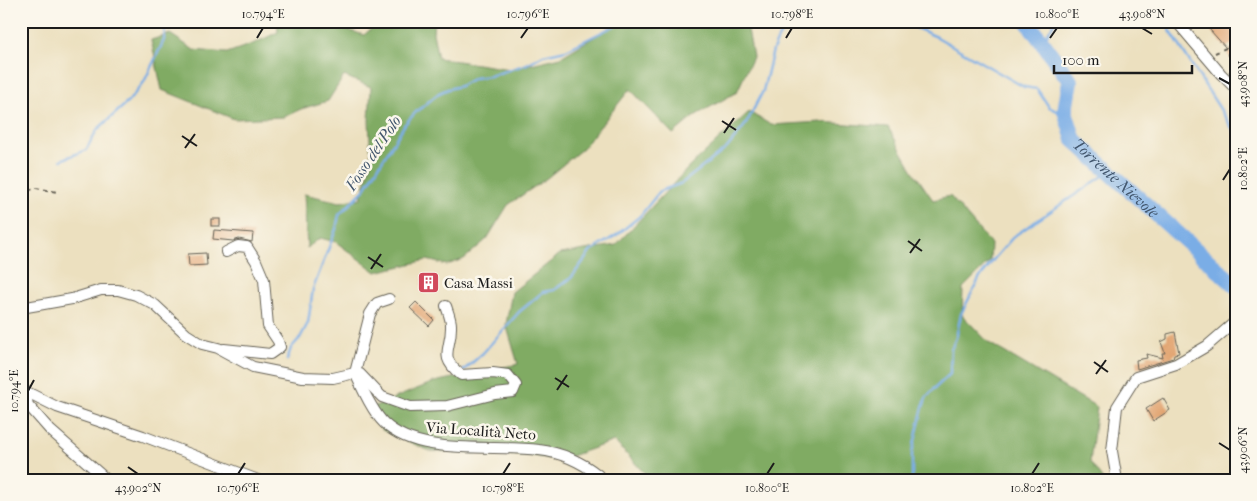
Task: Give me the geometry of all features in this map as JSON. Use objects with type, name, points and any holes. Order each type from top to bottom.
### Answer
[{"type":"street","points":[[1176,21],[1206,58],[1236,89]]},
{"type":"street","points":[[21,308],[43,306],[101,290],[118,290],[136,295],[155,306],[186,334],[202,344],[218,348],[270,354],[280,347],[268,326],[264,280],[256,261],[247,247],[238,246],[226,252]]},
{"type":"street","points":[[355,373],[370,314],[378,303],[389,299]]},
{"type":"street","points":[[218,348],[253,367],[303,378],[333,378],[355,373],[360,374],[382,397],[410,407],[447,406],[495,394],[513,392],[516,385],[508,375],[493,373],[461,375],[450,366],[447,352],[451,323],[446,306]]},
{"type":"street","points":[[1116,480],[1112,451],[1117,406],[1136,377],[1176,364],[1207,346],[1236,321]]},
{"type":"street","name":"Via Località Neto","points":[[355,373],[382,421],[396,433],[422,443],[469,448],[541,450],[559,454],[588,467],[598,474],[599,480]]},
{"type":"street","points":[[23,389],[28,405],[50,430],[107,480]]},
{"type":"street","points":[[23,389],[57,407],[143,436],[258,480]]},
{"type":"path","points":[[1206,58],[1228,46],[1236,46]]},
{"type":"path","points":[[21,193],[36,188],[58,192]]},
{"type":"green space","points":[[277,21],[349,21],[345,29],[364,35],[380,21],[434,21],[433,33],[438,58],[510,69],[561,57],[620,21],[742,21],[747,24],[753,57],[737,92],[696,115],[673,134],[630,89],[583,148],[547,178],[508,205],[487,239],[464,259],[447,265],[427,260],[376,272],[336,242],[320,238],[307,248],[304,194],[340,202],[361,198],[371,163],[369,120],[371,87],[344,76],[328,101],[301,109],[284,117],[234,119],[162,90],[151,40],[170,34],[194,50],[227,53],[278,32]]},
{"type":"green space","points":[[749,112],[771,125],[821,122],[888,127],[913,171],[933,200],[950,196],[991,244],[990,261],[963,288],[962,315],[989,343],[1097,407],[1090,462],[1103,480],[651,480],[614,441],[560,460],[533,456],[430,451],[382,430],[370,408],[434,382],[518,364],[506,324],[512,292],[560,254],[616,245],[689,167]]},
{"type":"building","points":[[1202,21],[1223,21],[1236,36],[1236,40],[1226,48]]},
{"type":"building","points":[[1236,45],[1236,63],[1227,54]]},
{"type":"building","points":[[1236,64],[1236,79],[1229,72]]},
{"type":"building","points":[[211,219],[220,219],[220,226],[211,226]]},
{"type":"building","points":[[214,230],[253,233],[252,242],[239,239],[233,241],[213,239]]},
{"type":"building","points":[[206,253],[207,265],[189,266],[188,254]]},
{"type":"building","name":"Casa Massi","points":[[423,276],[435,280],[432,290],[421,285]]},
{"type":"building","points":[[416,302],[434,320],[429,326],[410,308]]},
{"type":"building","points":[[1175,332],[1179,353],[1174,354],[1173,358],[1137,369],[1136,360],[1147,358],[1146,354],[1163,358],[1162,353],[1165,353],[1161,342],[1167,339],[1167,334]]},
{"type":"building","points":[[1163,398],[1170,410],[1153,421],[1146,409]]},
{"type":"waterway","points":[[61,160],[86,150],[97,130],[128,102],[144,82],[164,40],[165,21]]},
{"type":"waterway","name":"Fosso del Polo","points":[[287,360],[291,348],[300,338],[308,323],[313,289],[336,229],[339,215],[364,190],[405,124],[416,112],[439,93],[448,89],[460,86],[474,78],[490,76],[527,64],[543,55],[566,50],[624,21]]},
{"type":"waterway","points":[[463,371],[483,353],[519,312],[543,292],[554,290],[571,278],[591,251],[618,234],[640,216],[660,191],[682,183],[727,148],[746,124],[763,91],[773,50],[786,21]]},
{"type":"waterway","name":"Fosso del Polo","points":[[900,21],[937,37],[1024,87],[1037,89],[1049,107],[1067,116]]},
{"type":"waterway","name":"Torrente Nievole","points":[[1027,21],[1070,81],[1065,111],[1074,140],[1236,286]]},
{"type":"waterway","points":[[1042,43],[1055,21]]},
{"type":"waterway","points":[[1169,29],[1236,134]]},
{"type":"waterway","points":[[912,480],[912,453],[923,407],[926,398],[950,374],[951,349],[956,338],[961,314],[979,279],[1014,236],[1109,172]]},
{"type":"place","name":"Casa Massi","points":[[428,283]]}]
